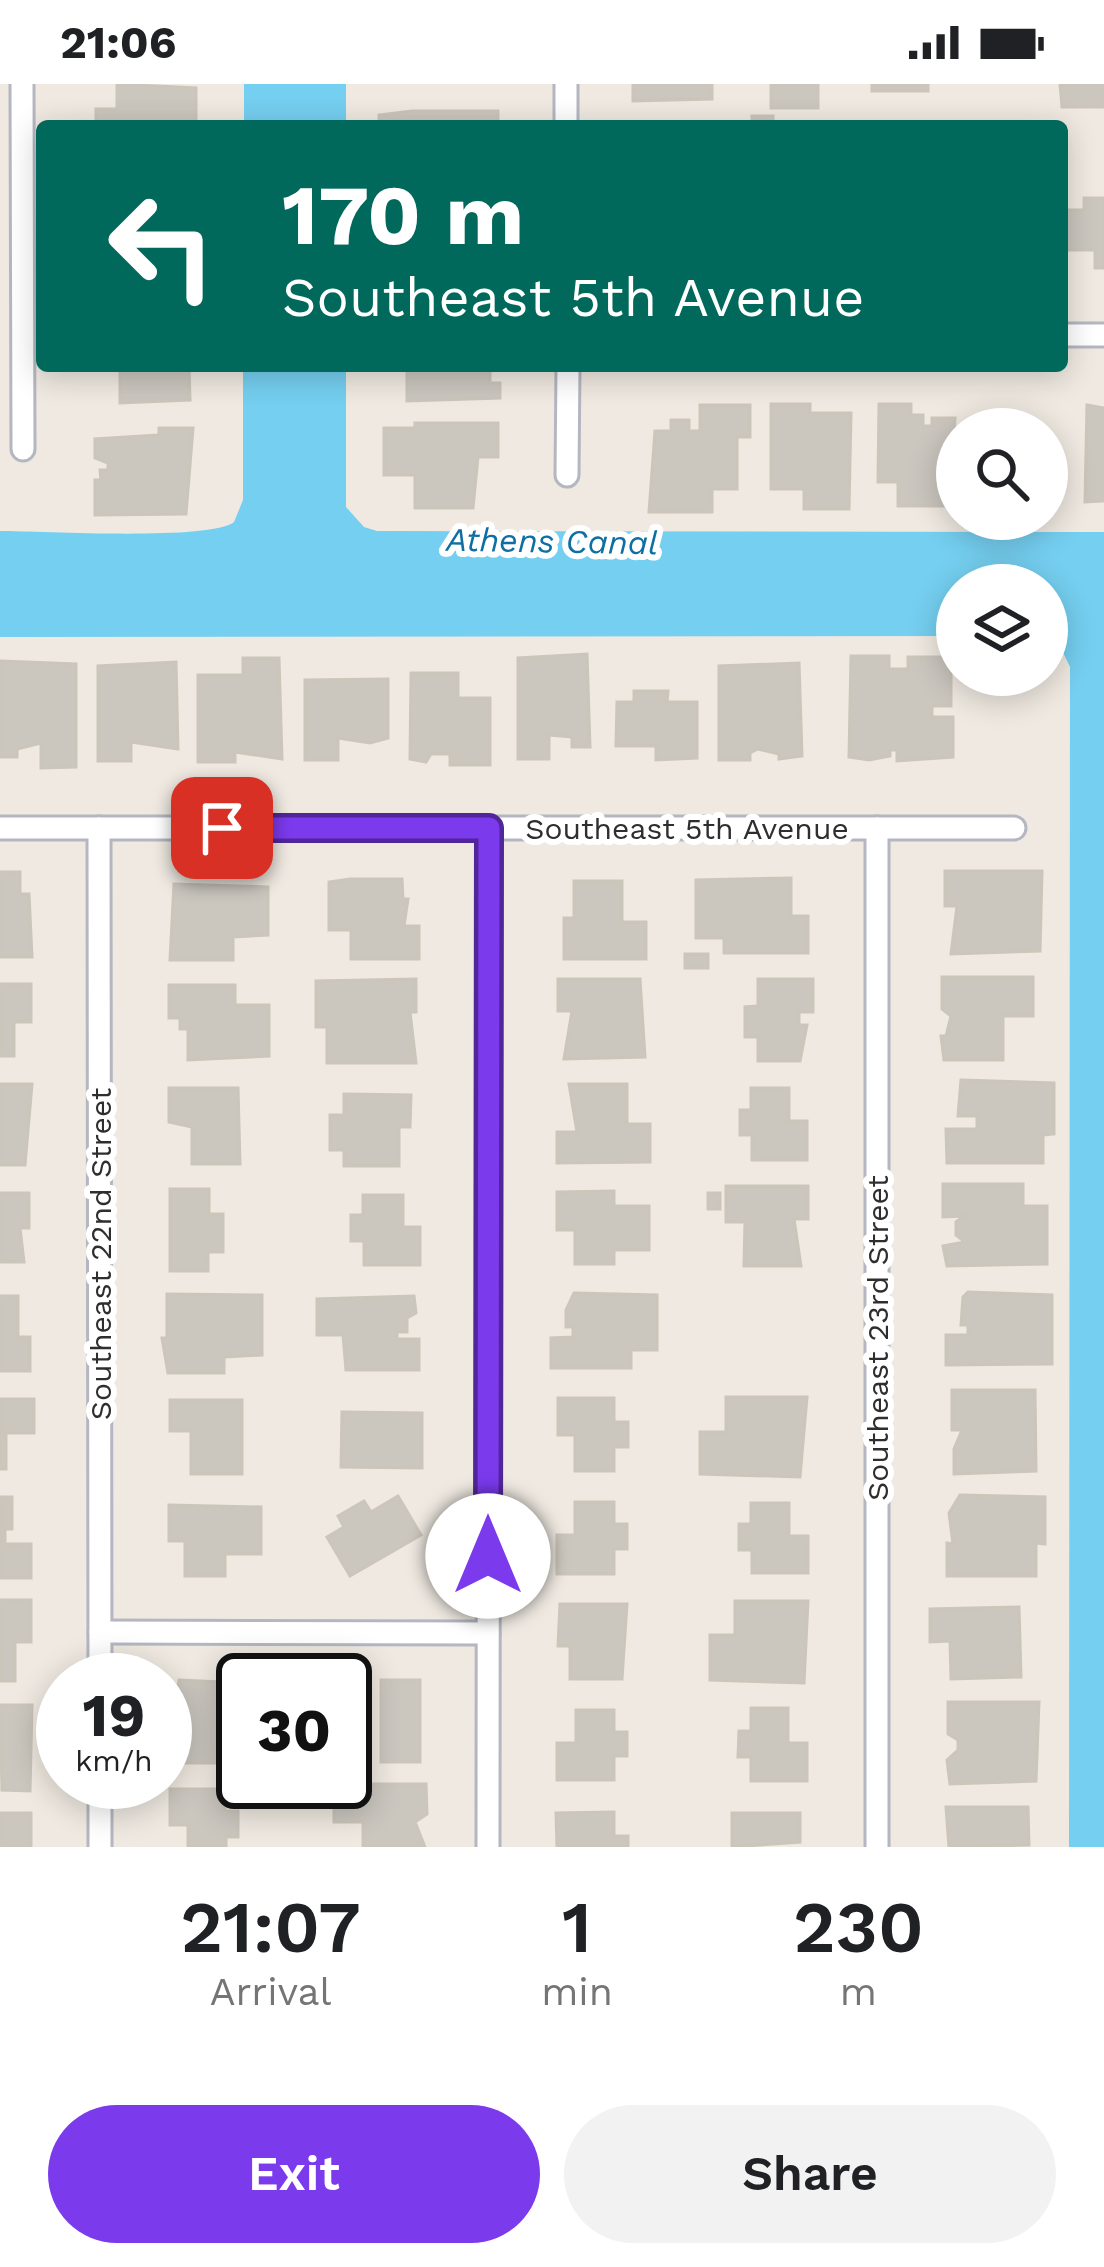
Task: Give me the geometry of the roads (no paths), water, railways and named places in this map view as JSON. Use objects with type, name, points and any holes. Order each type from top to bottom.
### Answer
[{"type":"street","points":[[22,84],[11,338],[23,449]]},
{"type":"street","points":[[566,84],[566,120]]},
{"type":"street","points":[[1068,335],[1104,335]]},
{"type":"street","points":[[567,475],[568,372]]},
{"type":"street","name":"Southeast 5th Avenue","points":[[0,828],[1014,828]]},
{"type":"street","name":"Southeast 22nd Street","points":[[99,828],[100,1653]]},
{"type":"street","points":[[488,1847],[489,828]]},
{"type":"street","name":"Southeast 23rd Street","points":[[877,828],[877,1847]]},
{"type":"street","points":[[100,1632],[488,1633]]},
{"type":"street","points":[[100,1809],[100,1847]]},
{"type":"water","points":[[244,84],[346,84],[346,120],[244,120]]},
{"type":"water","name":"Athens Canal","points":[[243,372],[346,372],[346,507],[364,527],[377,531],[936,532],[936,540],[1068,540],[1068,532],[1104,532],[1104,1847],[1069,1847],[1068,564],[936,564],[936,636],[0,637],[0,531],[160,533],[219,528],[234,522],[243,500]]}]
